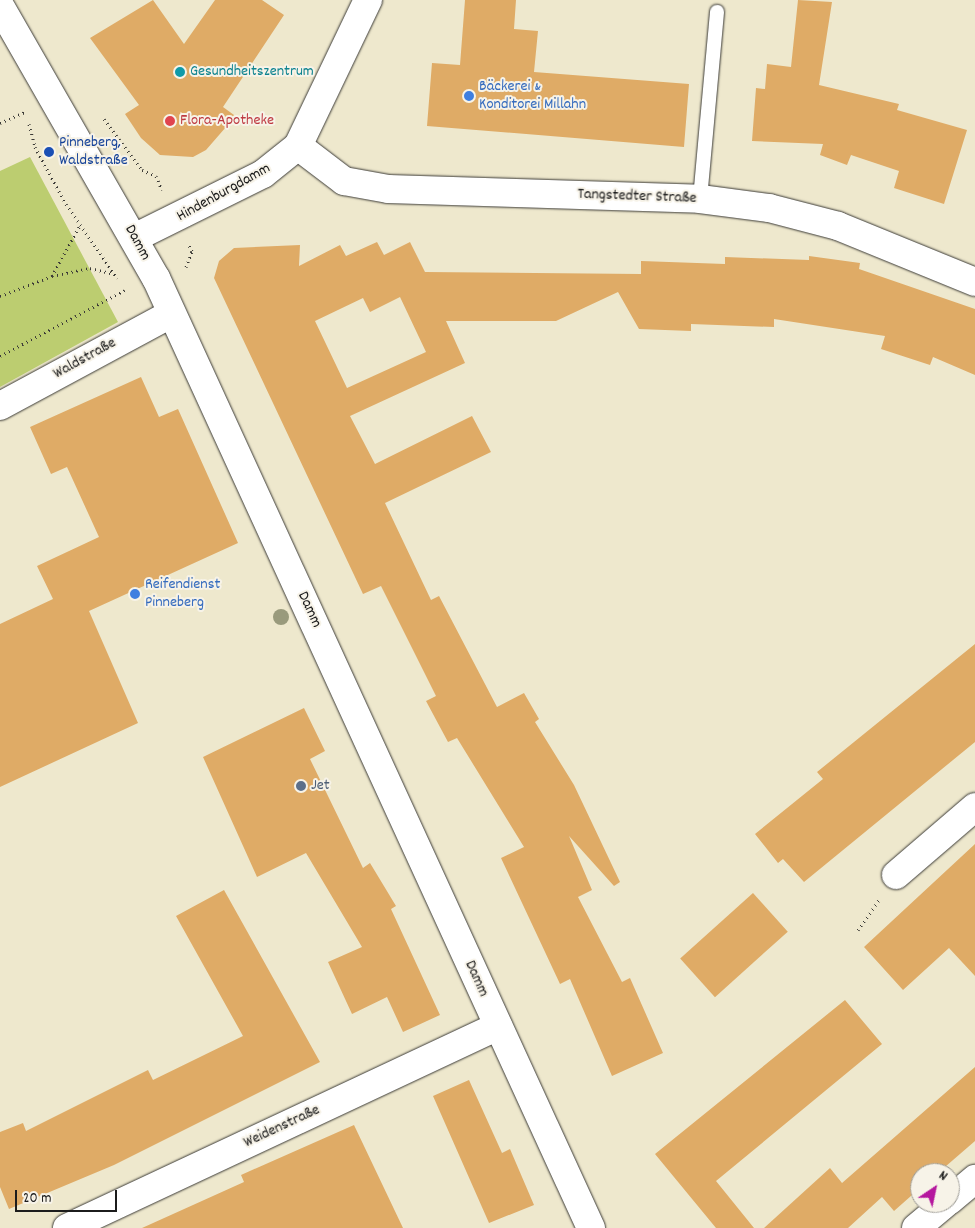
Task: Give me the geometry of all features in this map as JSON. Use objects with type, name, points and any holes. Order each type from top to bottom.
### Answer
[{"type":"street","name":"Hindenburgdamm","points":[[134,238],[263,174],[298,146],[368,0]]},
{"type":"street","name":"Damm","points":[[0,6],[134,238],[171,314],[590,1228]]},
{"type":"street","name":"Tangstedter Straße","points":[[298,146],[344,181],[388,189],[700,199],[769,208],[838,226],[975,282]]},
{"type":"street","name":"Waldstraße","points":[[0,406],[171,314]]},
{"type":"street","points":[[896,875],[975,807]]},
{"type":"street","name":"Weidenstraße","points":[[67,1228],[498,1026]]},
{"type":"street","points":[[960,1192],[975,1179]]},
{"type":"street","points":[[916,1228],[934,1213]]},
{"type":"lane","points":[[700,199],[717,12]]},
{"type":"path","points":[[0,356],[125,290],[80,225],[35,147],[26,111],[22,103]]},
{"type":"path","points":[[0,123],[26,111]]},
{"type":"path","points":[[142,170],[156,176]]},
{"type":"path","points":[[52,276],[80,225]]},
{"type":"path","points":[[186,267],[192,251]]},
{"type":"path","points":[[0,296],[52,276],[90,268],[114,274]]},
{"type":"green space","points":[[30,157],[118,322],[0,387],[0,171]]},
{"type":"building","name":"Gesundheitszentrum","points":[[153,0],[184,44],[215,0],[262,0],[284,15],[223,107],[234,115],[206,150],[193,157],[160,155],[141,138],[125,114],[139,105],[90,38]]},
{"type":"building","points":[[465,0],[516,0],[514,29],[538,31],[534,72],[689,84],[684,147],[427,126],[432,63],[460,65]]},
{"type":"building","points":[[798,0],[832,2],[819,85],[899,104],[897,110],[967,130],[944,204],[894,188],[899,171],[851,155],[847,165],[820,155],[823,144],[752,141],[756,88],[765,89],[767,64],[791,67]]},
{"type":"building","points":[[377,242],[384,255],[410,242],[425,272],[641,274],[641,261],[725,264],[725,257],[809,260],[809,256],[860,263],[859,269],[975,309],[975,375],[933,357],[930,365],[881,349],[885,336],[774,319],[774,327],[691,324],[691,331],[639,329],[618,292],[556,321],[446,321],[465,363],[350,416],[375,464],[472,416],[491,452],[385,503],[431,600],[439,596],[497,707],[524,693],[539,719],[535,722],[574,785],[620,882],[614,886],[569,836],[592,890],[578,897],[622,982],[630,978],[663,1053],[612,1076],[570,979],[560,984],[501,858],[524,847],[457,738],[448,742],[426,701],[436,696],[381,586],[363,594],[214,278],[219,261],[234,248],[300,245],[299,266],[340,245],[346,256]],"holes":[[[400,297],[426,352],[347,388],[315,321],[363,298],[370,312]]]},
{"type":"building","points":[[141,377],[159,417],[178,409],[238,543],[89,611],[138,723],[0,787],[0,624],[53,599],[37,566],[99,537],[67,467],[51,474],[30,427]]},
{"type":"building","points":[[975,644],[975,742],[804,882],[783,859],[778,863],[755,834],[823,779],[817,772]]},
{"type":"building","points":[[304,708],[325,751],[310,759],[363,868],[370,863],[396,906],[391,909],[440,1015],[403,1032],[387,997],[352,1014],[328,962],[362,947],[306,853],[257,877],[203,757]]},
{"type":"building","points":[[975,844],[975,976],[949,948],[903,990],[864,947]]},
{"type":"building","points":[[224,890],[320,1062],[114,1165],[9,1209],[0,1187],[0,1132],[23,1123],[26,1131],[148,1070],[153,1080],[243,1036],[176,916]]},
{"type":"building","points":[[753,893],[788,932],[715,997],[680,959]]},
{"type":"building","points":[[845,1000],[882,1044],[716,1181],[754,1228],[716,1228],[655,1154]]},
{"type":"building","points":[[975,1067],[975,1141],[950,1163],[910,1163],[910,1197],[894,1211],[882,1197],[848,1228],[764,1228],[830,1168],[842,1183]]},
{"type":"building","points":[[469,1080],[502,1153],[510,1149],[534,1205],[489,1223],[433,1096]]},
{"type":"building","points":[[354,1125],[403,1228],[142,1228],[244,1182],[241,1175]]},
{"type":"place","name":"Gesundheitszentrum","points":[[180,72]]},
{"type":"place","name":"Bäckerei & Konditorei Millahn","points":[[469,96]]},
{"type":"place","name":"Flora-Apotheke","points":[[170,121]]},
{"type":"place","name":"Pinneberg, Waldstraße","points":[[49,152]]},
{"type":"place","name":"Reifendienst Pinneberg","points":[[135,594]]},
{"type":"place","name":"Jet","points":[[301,786]]}]
